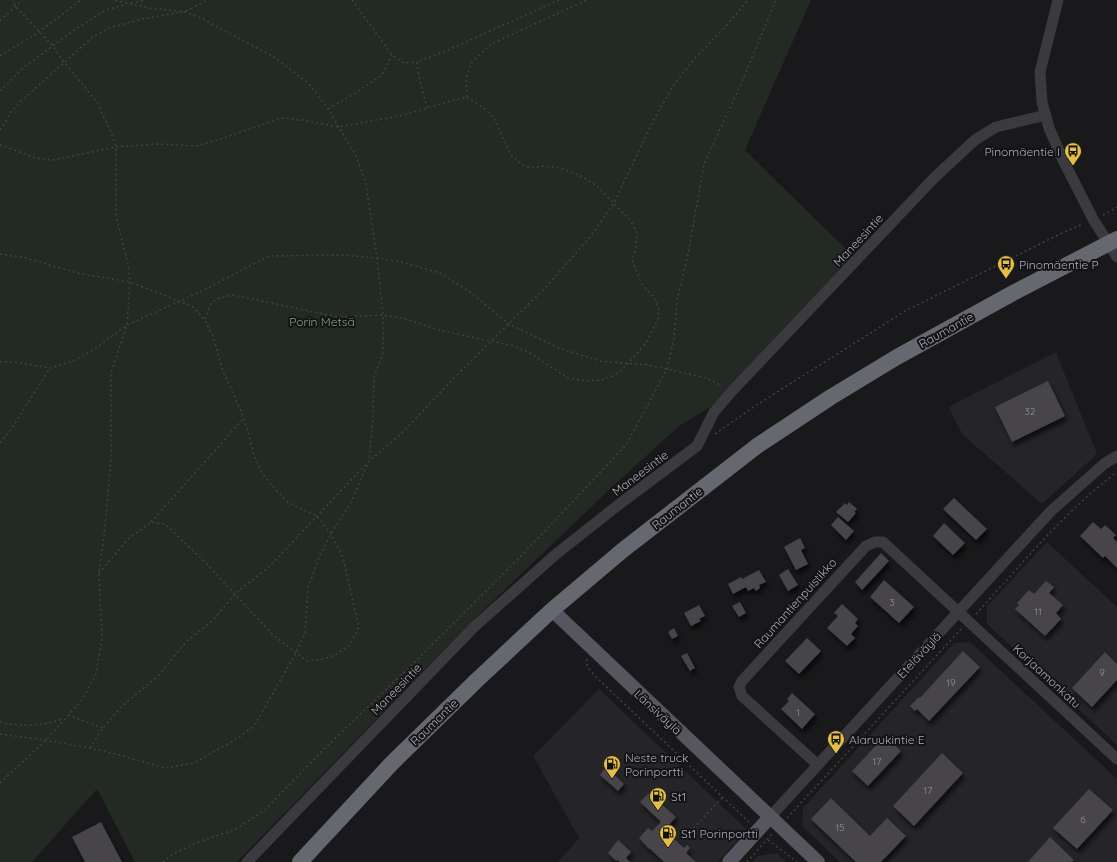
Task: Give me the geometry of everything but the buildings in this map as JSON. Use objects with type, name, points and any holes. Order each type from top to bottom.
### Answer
[{"type":"highway","name":"Raumantie","points":[[300,862],[392,763],[477,680],[552,610],[623,550],[751,451],[831,397],[930,339],[1013,293],[1113,242]]},
{"type":"main road","name":"Länsiväylä","points":[[552,610],[818,862]]},
{"type":"main road","name":"Eteläväylä","points":[[729,862],[763,835],[775,822]]},
{"type":"street","points":[[1058,0],[1040,72],[1042,102],[1049,128],[1063,160],[1093,220],[1113,242],[1117,257]]},
{"type":"street","name":"Maneesintie","points":[[246,862],[474,627],[555,555],[697,446],[714,412],[732,391],[935,177],[975,140],[996,127],[1046,115]]},
{"type":"street","name":"Eteläväylä","points":[[775,822],[818,765],[1051,511],[1104,464],[1117,456]]},
{"type":"street","name":"Raumantienpuistikko","points":[[818,765],[742,696],[739,688],[742,681],[866,546],[874,542],[883,542],[959,613]]},
{"type":"street","name":"Korjaamonkatu","points":[[959,613],[1117,759]]},
{"type":"path","points":[[0,783],[46,740],[82,700],[96,674],[102,638],[99,573],[111,461],[111,373],[127,325],[130,282],[128,264],[116,213],[116,147],[112,135],[96,102],[52,45],[15,6],[13,0]]},
{"type":"path","points":[[0,21],[22,0]]},
{"type":"path","points":[[0,56],[39,32],[81,0]]},
{"type":"path","points":[[0,734],[90,748],[164,768],[194,763],[238,738],[254,726],[296,653],[305,633],[308,588],[320,555],[350,504],[369,461],[373,418],[374,377],[384,353],[383,315],[377,258],[366,184],[356,156],[328,109],[309,84],[274,57],[201,18],[185,12],[150,8],[113,0]]},
{"type":"path","points":[[0,91],[24,67],[52,45],[106,10],[129,3],[146,0]]},
{"type":"path","points":[[0,130],[10,113],[21,101],[94,36],[110,28],[141,19],[185,12],[208,0]]},
{"type":"path","points":[[352,0],[392,55],[404,63],[417,62],[448,50],[559,0]]},
{"type":"path","points":[[467,97],[466,79],[471,63],[491,44],[587,0]]},
{"type":"path","points":[[90,748],[103,728],[122,706],[158,676],[186,642],[213,620],[236,593],[269,567],[369,461],[402,433],[452,380],[549,284],[590,238],[614,203],[652,123],[673,86],[696,57],[748,0]]},
{"type":"path","points":[[163,862],[173,854],[201,841],[236,829],[265,810],[324,749],[421,656],[525,552],[626,445],[667,369],[674,339],[677,300],[689,249],[704,164],[741,84],[776,0]]},
{"type":"path","points":[[328,109],[349,97],[382,74],[392,55]]},
{"type":"path","points":[[417,62],[419,77],[427,108]]},
{"type":"path","points":[[0,145],[36,158],[53,160],[116,147],[157,144],[196,146],[281,118],[302,120],[338,127],[404,115],[467,97],[485,109],[494,118],[511,155],[521,164],[531,168],[543,166],[560,168],[580,176],[597,186],[631,221],[637,234],[636,248],[632,260],[635,270],[642,285],[654,297],[658,310],[658,319],[646,343],[629,364],[613,376],[601,380],[587,381],[568,378],[530,353],[514,346],[438,330],[406,319],[383,315],[338,317],[233,295],[219,298],[211,303],[205,320]]},
{"type":"path","points":[[697,446],[752,408],[907,310],[1117,207]]},
{"type":"path","points":[[0,254],[26,258],[77,273],[130,282],[192,306],[205,320],[214,339],[222,369],[244,418],[254,455],[262,473],[288,503],[317,516],[331,534],[343,558],[359,627],[350,645],[337,654],[324,659],[307,662],[273,635],[236,593],[165,524],[151,522]]},
{"type":"path","points":[[0,362],[14,362],[51,368],[75,360],[93,350],[127,325],[236,274],[269,256],[341,256],[377,258],[401,262],[440,272],[470,292],[509,324],[559,348],[600,361],[667,369],[706,378],[732,391]]},
{"type":"path","points":[[999,264],[1006,279]]},
{"type":"path","points":[[0,443],[12,428],[51,368]]},
{"type":"path","points":[[99,573],[128,539],[151,522],[244,418]]},
{"type":"path","points":[[746,862],[763,835],[775,822],[968,622],[1062,520],[1095,488],[1117,472]]},
{"type":"path","points":[[591,648],[586,662],[588,668],[763,835],[797,862]]},
{"type":"path","points":[[68,715],[103,728]]},
{"type":"path","points":[[0,722],[10,725],[30,726],[64,719]]},
{"type":"path","points":[[683,839],[723,797]]},
{"type":"shaded area","points":[[1056,352],[1097,454],[1042,504],[963,435],[948,407]]},
{"type":"shaded area","points":[[1047,542],[1117,607],[1117,745],[987,624],[987,606]]},
{"type":"shaded area","points":[[970,642],[1117,779],[1117,862],[840,862],[802,826],[803,808],[954,643]]},
{"type":"shaded area","points":[[599,689],[747,830],[718,862],[558,862],[579,838],[533,756]]},
{"type":"shaded area","points":[[777,853],[786,862],[752,862],[758,856]]},
{"type":"green space","name":"Porin Metsä","points":[[0,0],[811,0],[745,150],[853,256],[728,387],[712,406],[679,426],[611,488],[471,622],[237,862],[135,862],[97,789],[32,862],[0,862]]},
{"type":"place","name":"Pinomäentie I","points":[[1073,166]]},
{"type":"place","name":"Pinomäentie P","points":[[1006,279]]},
{"type":"place","name":"Alaruukintie E","points":[[836,754]]},
{"type":"place","name":"Neste truck Porinportti","points":[[612,779]]},
{"type":"place","name":"St1","points":[[658,811]]},
{"type":"place","name":"St1 Porinportti","points":[[668,848]]}]
